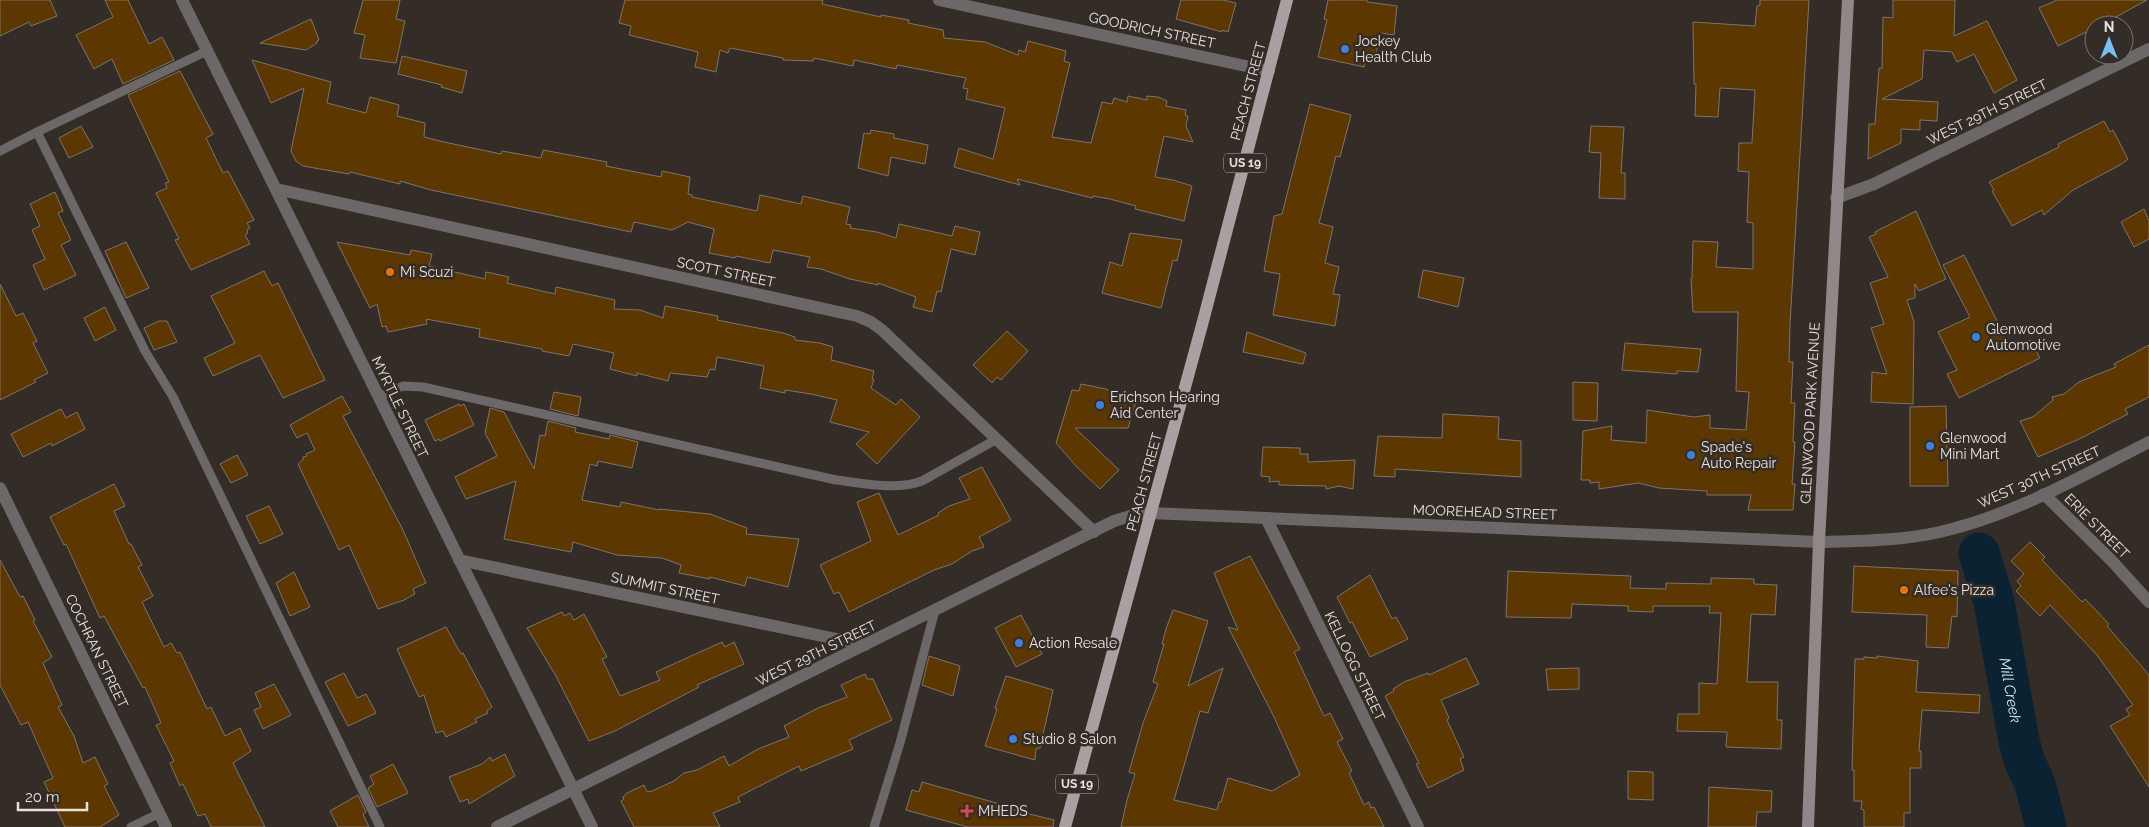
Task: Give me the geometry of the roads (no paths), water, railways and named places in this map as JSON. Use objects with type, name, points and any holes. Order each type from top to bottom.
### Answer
[{"type":"main road","name":"PEACH STREET","points":[[1065,827],[1288,0]]},
{"type":"main road","name":"GLENWOOD PARK AVENUE","points":[[1808,827],[1819,542],[1848,0]]},
{"type":"street","name":"MYRTLE STREET","points":[[182,0],[592,827]]},
{"type":"street","name":"GOODRICH STREET","points":[[939,0],[1269,71]]},
{"type":"street","name":"WEST 29TH STREET","points":[[1836,198],[1874,184],[2149,49]]},
{"type":"street","name":"SCOTT STREET","points":[[276,189],[857,316],[882,330],[1094,532]]},
{"type":"street","name":"WEST 30TH STREET","points":[[1819,542],[1902,539],[1941,532],[1984,519],[2044,494],[2149,442]]},
{"type":"street","name":"COCHRAN STREET","points":[[0,488],[166,827]]},
{"type":"street","name":"ERIE STREET","points":[[2044,494],[2112,561],[2149,602]]},
{"type":"street","name":"WEST 29TH STREET","points":[[497,827],[1094,532],[1126,518],[1151,513]]},
{"type":"street","name":"MOOREHEAD STREET","points":[[1151,513],[1819,542]]},
{"type":"street","name":"KELLOGG STREET","points":[[1266,518],[1418,827]]},
{"type":"street","name":"SUMMIT STREET","points":[[459,560],[865,645]]},
{"type":"lane","points":[[0,151],[207,51]]},
{"type":"lane","points":[[37,132],[132,326],[173,397],[380,827]]},
{"type":"lane","points":[[379,397],[403,386],[424,387],[836,480],[883,485],[911,485],[922,481],[997,439]]},
{"type":"lane","points":[[874,827],[900,743],[936,610]]},
{"type":"lane","points":[[132,827],[160,813]]},
{"type":"waterway","name":"Mill Creek","points":[[1979,553],[1994,602],[2019,741],[2024,760],[2035,784],[2046,827]]},
{"type":"place","name":"Jockey Health Club","points":[[1345,49]]},
{"type":"place","name":"Mi Scuzi","points":[[390,272]]},
{"type":"place","name":"Glenwood Automotive","points":[[1976,337]]},
{"type":"place","name":"Erichson Hearing Aid Center","points":[[1100,405]]},
{"type":"place","name":"Glenwood Mini Mart","points":[[1930,446]]},
{"type":"place","name":"Spade's Auto Repair","points":[[1691,455]]},
{"type":"place","name":"Alfee's Pizza","points":[[1904,590]]},
{"type":"place","name":"Action Resale","points":[[1019,643]]},
{"type":"place","name":"Studio 8 Salon","points":[[1013,739]]},
{"type":"place","name":"MHEDS","points":[[967,811]]}]
